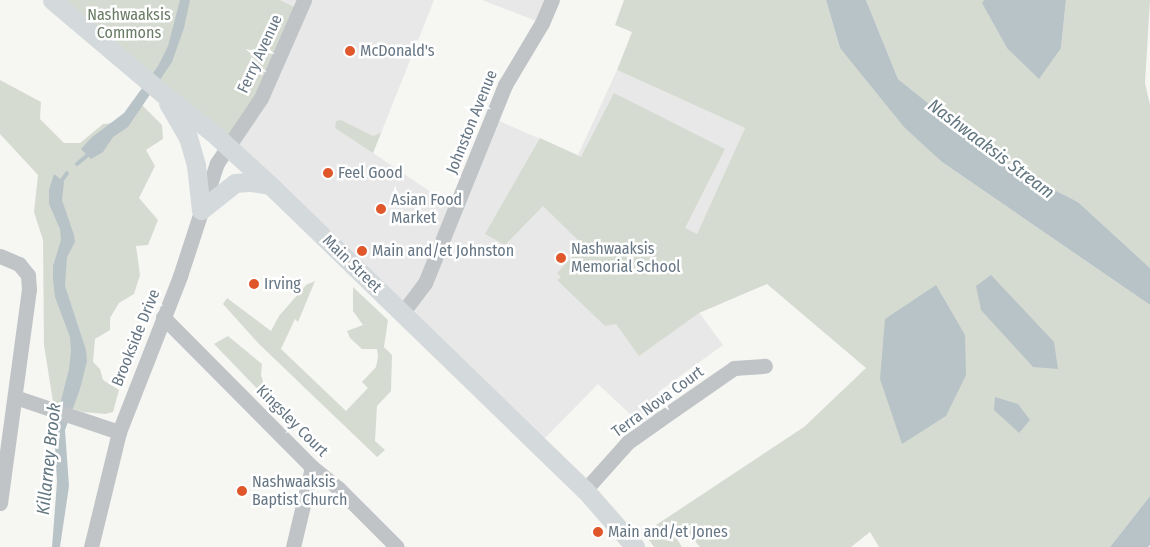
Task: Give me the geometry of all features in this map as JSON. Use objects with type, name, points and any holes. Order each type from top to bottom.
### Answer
[{"type":"main road","name":"Main Street","points":[[52,0],[228,147],[270,185],[585,490],[635,547]]},
{"type":"main road","points":[[162,93],[188,137],[196,165],[201,210]]},
{"type":"main road","points":[[201,210],[235,183],[251,182],[270,185]]},
{"type":"street","name":"Ferry Avenue","points":[[228,147],[271,80],[304,0]]},
{"type":"street","name":"Johnston Avenue","points":[[403,312],[425,283],[505,85],[542,23],[552,0]]},
{"type":"street","name":"Brookside Drive","points":[[91,547],[119,432],[180,276],[218,163],[228,147]]},
{"type":"street","points":[[0,256],[19,264],[28,275],[29,289],[0,503]]},
{"type":"street","name":"Kingsley Court","points":[[163,317],[312,467],[338,488],[397,547]]},
{"type":"street","name":"Terra Nova Court","points":[[585,490],[628,442],[734,368],[766,366]]},
{"type":"street","points":[[15,397],[119,432]]},
{"type":"street","points":[[293,547],[312,467]]},
{"type":"shaded area","points":[[180,0],[190,0],[184,28],[172,62],[128,127],[113,137],[103,152],[91,159],[81,149],[91,138],[124,113],[158,66],[168,46]]},
{"type":"shaded area","name":"Nashwaaksis Memorial School","points":[[280,0],[434,0],[373,153],[456,209],[492,118],[578,155],[617,70],[745,128],[676,281],[723,345],[658,392],[659,420],[646,429],[598,384],[538,445],[228,147],[299,10]]},
{"type":"shaded area","points":[[482,0],[552,0],[542,23]]},
{"type":"shaded area","points":[[826,0],[866,0],[898,79],[1004,164],[1078,202],[1150,268],[1150,305],[942,162],[904,127],[840,48]]},
{"type":"shaded area","points":[[984,0],[1066,0],[1061,48],[1039,79],[1007,48],[982,3]]},
{"type":"shaded area","points":[[54,174],[64,182],[62,200],[74,235],[75,242],[67,257],[65,286],[86,350],[87,361],[80,389],[65,430],[69,486],[60,547],[52,547],[57,482],[54,428],[69,369],[71,351],[70,337],[55,297],[53,280],[53,266],[61,240],[60,229],[49,204],[49,190]]},
{"type":"shaded area","points":[[991,275],[1054,342],[1058,369],[1033,367],[981,310],[976,286]]},
{"type":"shaded area","points":[[936,285],[965,335],[966,375],[946,416],[902,444],[880,379],[885,319]]},
{"type":"shaded area","points":[[995,397],[1018,404],[1030,420],[1019,433],[994,410]]},
{"type":"shaded area","points":[[1150,496],[1150,545],[1148,547],[1110,547]]},
{"type":"green space","name":"Nashwaaksis Commons","points":[[52,0],[280,0],[300,10],[228,147]]},
{"type":"green space","points":[[624,0],[826,0],[840,48],[942,162],[1150,305],[1150,496],[1110,547],[879,547],[870,532],[851,547],[700,547],[695,541],[692,543],[686,533],[677,539],[682,547],[654,547],[644,533],[804,427],[866,368],[767,284],[699,313],[639,356],[616,324],[605,326],[557,280],[561,277],[557,273],[583,245],[543,206],[505,245],[485,234],[540,138],[581,157],[614,93],[725,149],[685,228],[697,234],[745,128],[617,70],[632,32],[615,25]]},
{"type":"green space","points":[[866,0],[984,0],[983,3],[1007,48],[1061,48],[1066,0],[1150,0],[1145,83],[1150,105],[1150,268],[1078,202],[1004,164],[898,79]]},
{"type":"green space","points":[[0,80],[41,102],[40,119],[64,143],[80,143],[103,124],[124,122],[138,101],[162,125],[163,139],[146,150],[155,166],[139,198],[158,220],[148,245],[136,246],[140,275],[134,294],[119,303],[110,318],[110,330],[95,339],[93,362],[100,369],[103,380],[119,390],[113,412],[105,414],[83,412],[53,402],[44,345],[43,240],[34,212],[38,175],[0,134]]},
{"type":"green space","points":[[341,120],[373,136],[381,133],[373,153],[335,128],[336,121]]},
{"type":"green space","points":[[315,281],[298,322],[295,319],[281,349],[346,411],[368,388],[362,382],[376,367],[378,357],[377,349],[362,349],[350,338],[347,331],[363,325],[353,311],[353,287],[388,320],[384,347],[392,355],[391,391],[377,406],[375,441],[385,450],[377,457],[259,344],[223,304],[227,298],[271,331],[279,316],[306,285]]},
{"type":"green space","points":[[228,336],[262,364],[261,375],[269,401],[214,344]]},
{"type":"waterway","name":"Killarney Brook","points":[[77,164],[90,153]]},
{"type":"waterway","name":"Killarney Brook","points":[[60,183],[67,173]]},
{"type":"place","name":"McDonald's","points":[[350,51]]},
{"type":"place","name":"Feel Good","points":[[328,173]]},
{"type":"place","name":"Asian Food Market","points":[[381,209]]},
{"type":"place","name":"Main and/et Johnston","points":[[362,251]]},
{"type":"place","name":"Nashwaaksis Memorial School","points":[[561,258]]},
{"type":"place","name":"Irving","points":[[254,284]]},
{"type":"place","name":"Nashwaaksis Baptist Church","points":[[242,491]]},
{"type":"place","name":"Main and/et Jones","points":[[598,532]]},
{"type":"water label","name":"Nashwaaksis Stream","points":[[991,149]]}]
